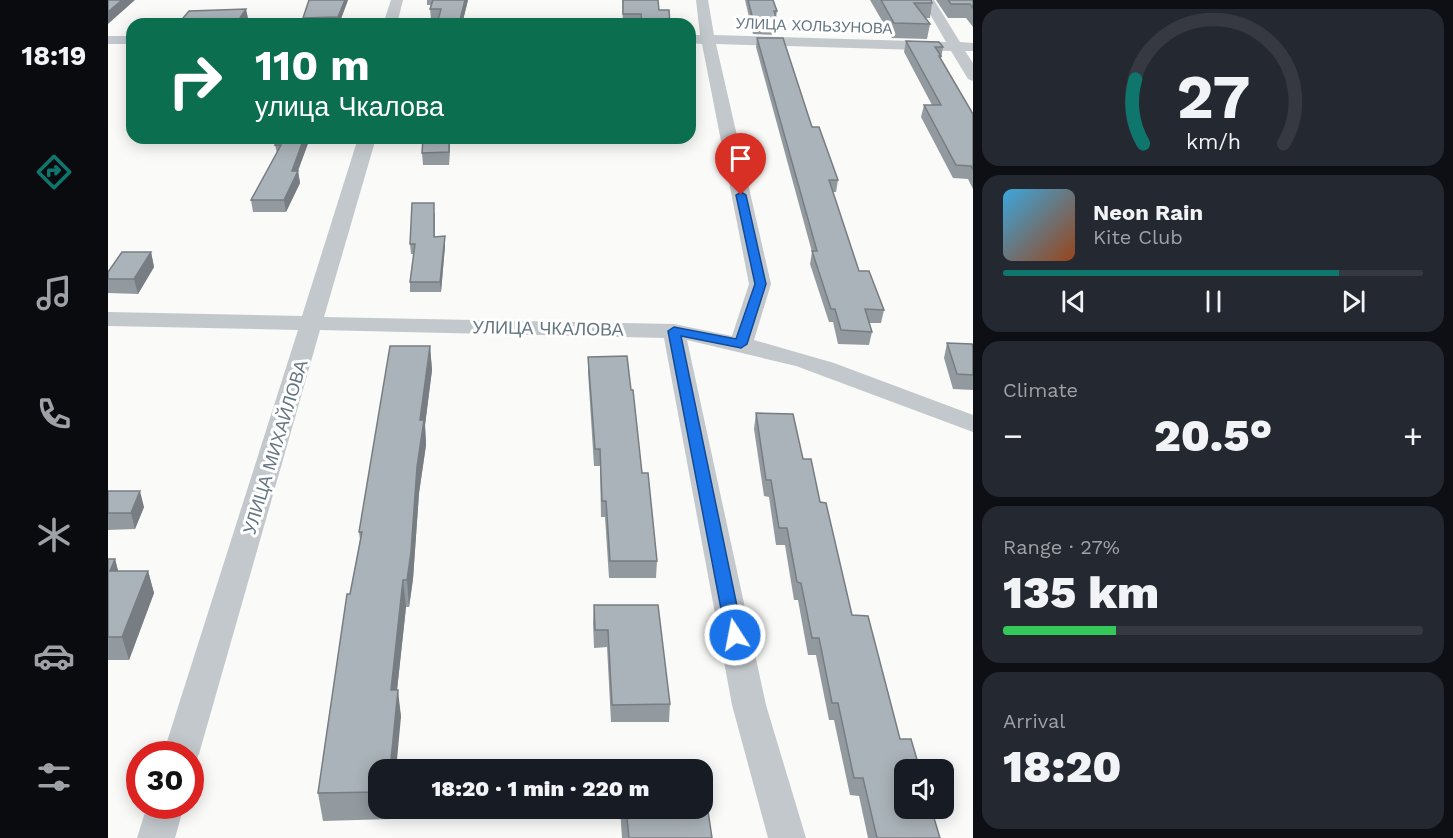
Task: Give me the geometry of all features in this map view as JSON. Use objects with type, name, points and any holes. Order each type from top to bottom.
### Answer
[{"type":"street","points":[[392,18],[398,0]]},
{"type":"street","points":[[702,0],[699,39],[760,284],[741,344]]},
{"type":"street","points":[[928,0],[973,76]]},
{"type":"street","name":"УЛИЦА ХОЛЬЗУНОВА","points":[[699,39],[973,47]]},
{"type":"street","points":[[108,40],[126,40]]},
{"type":"street","name":"УЛИЦА МИХАЙЛОВА","points":[[185,741],[365,144]]},
{"type":"street","name":"УЛИЦА ЧКАЛОВА","points":[[108,319],[313,321],[674,331],[741,344],[803,361],[973,424]]},
{"type":"street","points":[[674,331],[749,705],[787,838]]},
{"type":"street","points":[[156,838],[162,819]]},
{"type":"building","points":[[108,0],[122,0],[108,12]]},
{"type":"building","points":[[309,0],[345,0],[338,17],[303,18]]},
{"type":"building","points":[[433,0],[465,0],[460,18],[439,18],[441,9],[430,9]]},
{"type":"building","points":[[623,0],[658,0],[659,10],[669,10],[670,18],[641,18],[641,14],[623,14]]},
{"type":"building","points":[[748,0],[773,0],[778,24],[754,23]]},
{"type":"building","points":[[881,0],[931,0],[932,3],[914,3],[930,24],[894,23]]},
{"type":"building","points":[[948,0],[973,0],[973,8],[970,4],[951,4]]},
{"type":"building","points":[[246,9],[240,18],[183,18],[189,11]]},
{"type":"building","points":[[757,38],[783,38],[812,127],[819,127],[838,180],[829,180],[859,271],[869,271],[884,310],[865,309],[872,332],[841,330],[835,309],[831,309],[812,251],[817,251]]},
{"type":"building","points":[[906,41],[939,42],[943,47],[935,47],[973,114],[973,170],[971,166],[956,165],[924,105],[941,105]]},
{"type":"building","points":[[302,144],[292,171],[298,171],[284,200],[251,200],[281,145],[275,145]]},
{"type":"building","points":[[423,144],[449,144],[449,152],[422,153]]},
{"type":"building","points":[[412,203],[434,203],[434,237],[445,236],[440,282],[410,282],[415,244],[410,244]]},
{"type":"building","points":[[122,252],[151,252],[134,279],[108,279],[108,272]]},
{"type":"building","points":[[947,343],[972,344],[973,375],[957,374]]},
{"type":"building","points":[[390,346],[430,346],[420,420],[424,420],[417,467],[411,552],[407,580],[403,580],[391,690],[398,690],[391,759],[368,759],[368,792],[318,793],[347,594],[350,594],[362,532],[359,532]]},
{"type":"building","points":[[627,356],[642,473],[648,473],[657,561],[610,561],[606,501],[602,501],[600,449],[595,449],[588,357]]},
{"type":"building","points":[[756,413],[793,414],[803,459],[811,459],[820,502],[826,503],[852,615],[868,616],[900,739],[911,739],[917,759],[894,759],[894,819],[934,819],[940,838],[877,838],[863,778],[854,778],[838,703],[832,703],[819,638],[812,638],[801,583],[797,582],[787,528],[779,528],[771,480],[766,480]]},
{"type":"building","points":[[108,491],[140,491],[131,513],[108,513]]},
{"type":"building","points":[[108,559],[115,559],[110,571],[148,571],[122,637],[108,637]]},
{"type":"building","points":[[594,605],[658,605],[670,704],[612,705],[608,630],[595,630]]},
{"type":"building","points":[[627,819],[709,819],[712,838],[629,838]]},
{"type":"route","points":[[735,635],[674,331],[741,344],[760,284],[741,195]]}]
